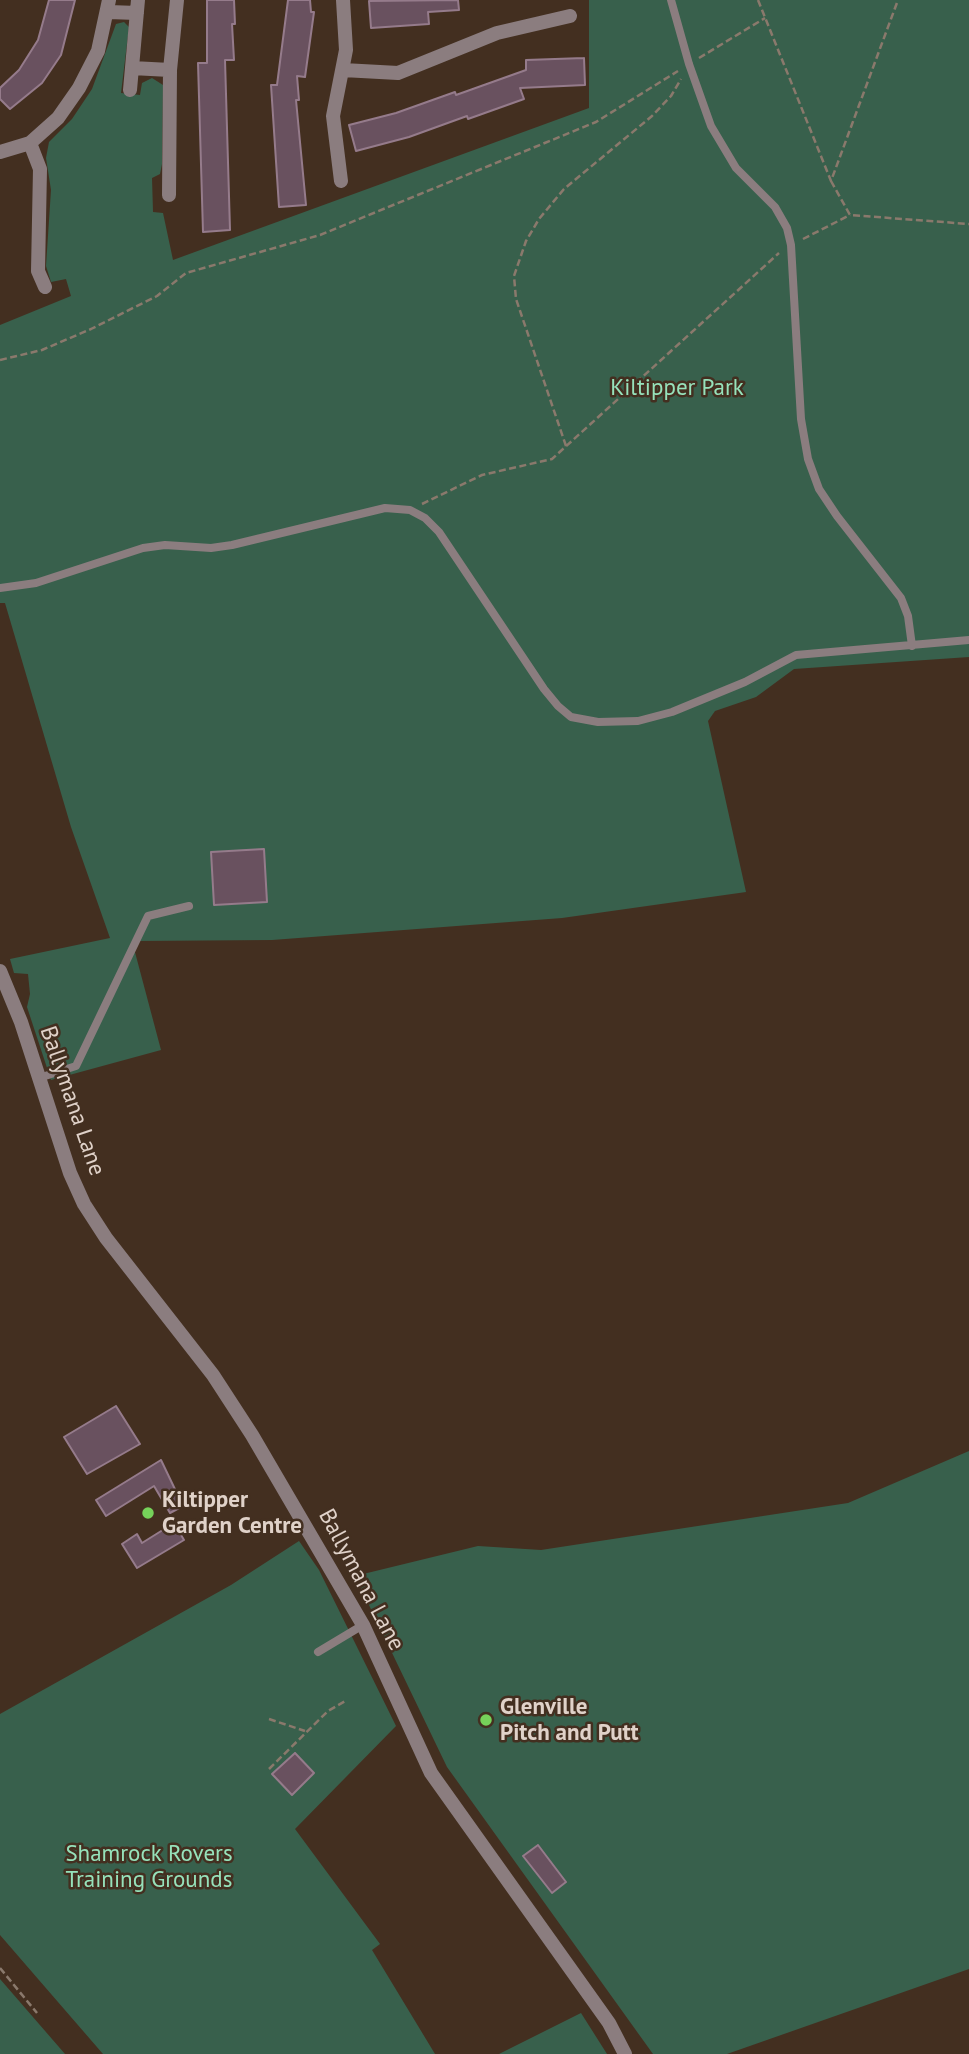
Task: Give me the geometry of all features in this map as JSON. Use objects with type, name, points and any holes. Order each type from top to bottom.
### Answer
[{"type":"street","points":[[169,195],[170,70],[177,0]]},
{"type":"street","points":[[341,181],[333,116],[346,50],[343,0]]},
{"type":"street","points":[[0,152],[30,143],[58,118],[79,88],[98,51],[109,6],[137,7],[130,90]]},
{"type":"street","points":[[343,70],[398,73],[497,33],[570,16]]},
{"type":"street","points":[[132,68],[170,70]]},
{"type":"street","points":[[30,143],[40,170],[38,271],[45,286]]},
{"type":"street","name":"Ballymana Lane","points":[[0,971],[70,1173],[84,1204],[106,1238],[220,1385],[363,1625],[431,1773],[609,2023],[625,2054]]},
{"type":"lane","points":[[671,0],[689,64],[711,126],[736,168],[775,207],[791,244],[801,419],[808,459],[819,489],[901,598],[908,616],[912,646]]},
{"type":"lane","points":[[0,588],[36,583],[143,548],[165,545],[211,548],[385,508],[410,510],[425,518],[439,531],[544,689],[571,717],[582,721],[638,720],[672,712],[746,682],[796,655],[969,640]]},
{"type":"lane","points":[[39,1078],[76,1066],[148,916],[189,906]]},
{"type":"lane","points":[[318,1652],[363,1625]]},
{"type":"path","points":[[758,0],[831,181],[850,215]]},
{"type":"path","points":[[831,181],[898,0]]},
{"type":"path","points":[[0,360],[42,350],[91,329],[157,296],[186,273],[320,236],[596,121],[765,18]]},
{"type":"path","points":[[566,447],[516,299],[514,276],[526,241],[548,209],[593,163],[671,96],[689,64]]},
{"type":"path","points":[[410,510],[482,475],[552,459],[757,270],[791,244],[850,215],[969,224]]},
{"type":"path","points":[[269,1769],[328,1711],[347,1700]]},
{"type":"path","points":[[269,1719],[307,1731]]},
{"type":"path","points":[[0,1968],[37,2014]]},
{"type":"green space","name":"Kiltipper Park","points":[[589,0],[969,0],[969,657],[794,669],[756,697],[715,711],[708,721],[746,892],[562,918],[272,940],[132,941],[161,1050],[51,1080],[27,1007],[30,994],[28,974],[14,973],[10,959],[110,938],[71,827],[5,603],[0,603],[0,325],[71,296],[66,279],[51,282],[46,266],[51,190],[46,158],[49,142],[72,119],[92,89],[116,24],[124,22],[129,27],[121,93],[140,95],[142,83],[152,78],[163,85],[162,164],[160,174],[152,178],[153,212],[163,213],[173,260],[589,108]]},
{"type":"green space","points":[[969,1451],[969,1969],[727,2054],[653,2054],[447,1767],[355,1576],[478,1546],[541,1550],[848,1503]]},
{"type":"green space","name":"Shamrock Rovers Training Grounds","points":[[299,1541],[319,1570],[396,1726],[295,1829],[380,1944],[372,1950],[435,2054],[103,2054],[0,1935],[0,1714],[231,1585]]},
{"type":"green space","points":[[0,1979],[65,2054],[0,2054]]},
{"type":"green space","points":[[581,2013],[607,2054],[499,2054]]},
{"type":"building","points":[[49,0],[75,0],[61,55],[42,83],[10,109],[0,99],[0,88],[19,70],[38,40]]},
{"type":"building","points":[[207,0],[234,0],[235,24],[232,24],[234,60],[225,60],[230,230],[203,232],[198,63],[207,63]]},
{"type":"building","points":[[288,0],[310,0],[311,12],[314,12],[305,77],[297,76],[299,100],[296,100],[306,205],[279,207],[271,85],[277,85]]},
{"type":"building","points":[[458,0],[459,10],[428,12],[429,24],[371,28],[369,1]]},
{"type":"building","points":[[584,58],[585,85],[520,88],[524,99],[468,119],[467,116],[409,137],[356,151],[349,125],[396,113],[455,92],[456,95],[526,70],[526,60]]},
{"type":"building","points":[[264,849],[267,902],[214,905],[211,852]]},
{"type":"building","points":[[116,1406],[140,1444],[87,1474],[64,1437]]},
{"type":"building","points":[[161,1460],[183,1506],[170,1513],[154,1486],[106,1516],[96,1500]]},
{"type":"building","points":[[174,1523],[184,1540],[137,1568],[122,1544],[137,1534],[142,1543]]},
{"type":"building","points":[[295,1753],[314,1773],[292,1795],[272,1774]]},
{"type":"building","points":[[538,1845],[566,1882],[552,1893],[523,1856]]},
{"type":"place","name":"Kiltipper Garden Centre","points":[[148,1513]]},
{"type":"place","name":"Glenville Pitch and Putt","points":[[486,1720]]}]
